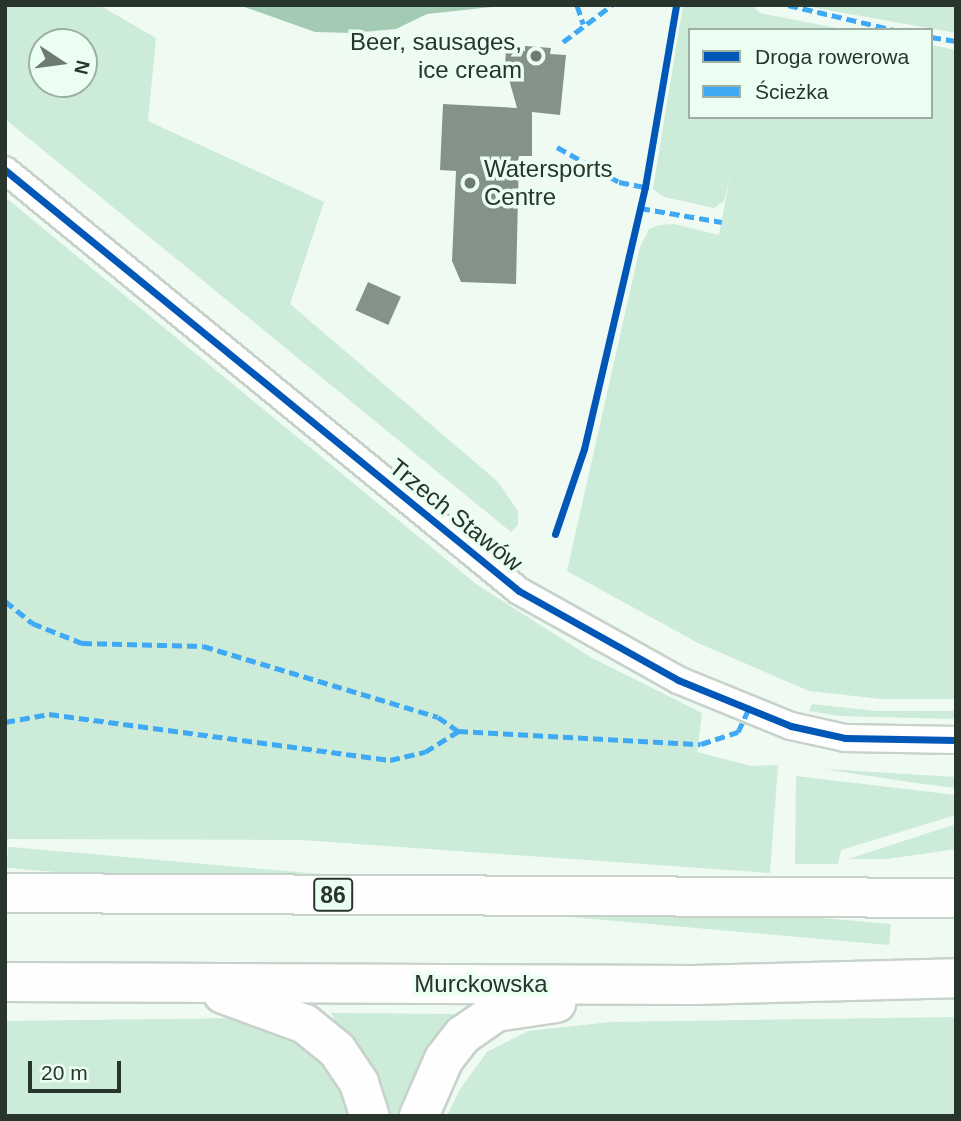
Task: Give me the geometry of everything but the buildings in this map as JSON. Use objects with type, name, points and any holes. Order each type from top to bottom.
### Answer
[{"type":"highway","name":"86","points":[[5,893],[956,898]]},
{"type":"highway","name":"Murckowska","points":[[5,982],[694,985],[956,978]]},
{"type":"highway","points":[[152,982],[222,994],[305,1024],[337,1050],[359,1083],[370,1116]]},
{"type":"highway","points":[[419,1116],[444,1059],[463,1035],[496,1012],[694,985]]},
{"type":"street","name":"Trzech Stawów","points":[[5,170],[519,591],[678,680],[791,726],[845,737],[956,740]]},
{"type":"shaded area","points":[[5,5],[99,5],[156,38],[148,121],[324,202],[290,304],[498,482],[518,511],[518,525],[511,532],[5,119]]},
{"type":"shaded area","points":[[239,5],[510,5],[427,14],[396,29],[352,33],[315,32]]},
{"type":"shaded area","points":[[683,5],[752,5],[760,13],[837,28],[688,28],[688,119],[933,119],[933,45],[956,50],[956,699],[881,699],[809,691],[698,643],[567,571],[640,247],[649,229],[659,225],[674,224],[719,235],[730,176],[724,201],[714,208],[664,197],[653,189]]},
{"type":"shaded area","points":[[810,5],[956,6],[956,33],[933,28]]},
{"type":"shaded area","points":[[5,197],[476,584],[592,658],[702,713],[697,752],[751,766],[778,765],[770,873],[302,840],[5,839]]},
{"type":"shaded area","points":[[812,704],[876,711],[956,711],[956,719],[839,716],[809,711]]},
{"type":"shaded area","points":[[824,769],[956,777],[956,788],[916,783]]},
{"type":"shaded area","points":[[796,776],[956,795],[956,815],[841,850],[838,864],[795,864]]},
{"type":"shaded area","points":[[956,824],[956,849],[887,859],[848,859]]},
{"type":"shaded area","points":[[8,847],[891,924],[889,945],[7,868]]},
{"type":"shaded area","points":[[331,1013],[458,1014],[427,1053],[399,1116],[385,1116]]},
{"type":"shaded area","points":[[956,1017],[956,1116],[447,1116],[460,1089],[487,1052],[528,1031],[611,1022]]},
{"type":"shaded area","points":[[243,1018],[273,1028],[319,1061],[356,1116],[5,1116],[5,1021]]},
{"type":"marked path","points":[[577,5],[583,24]]},
{"type":"marked path","points":[[563,42],[612,5]]},
{"type":"marked path","points":[[788,5],[886,28]]},
{"type":"marked path","points":[[933,37],[956,41]]},
{"type":"marked path","points":[[557,147],[619,182],[645,187]]},
{"type":"marked path","points":[[640,208],[722,222]]},
{"type":"marked path","points":[[5,601],[32,623],[82,643],[203,646],[438,717],[458,731]]},
{"type":"marked path","points":[[5,722],[49,714],[390,760],[425,752],[458,731],[701,744],[738,732],[748,711]]},
{"type":"cycle path","points":[[555,534],[584,449],[645,187],[676,5]]},
{"type":"cycle path","points":[[5,170],[519,591],[678,680],[791,726],[845,738],[956,740]]},
{"type":"place","name":"Beer, sausages, ice cream","points":[[536,56]]},
{"type":"place","name":"Watersports Centre","points":[[470,183]]}]
